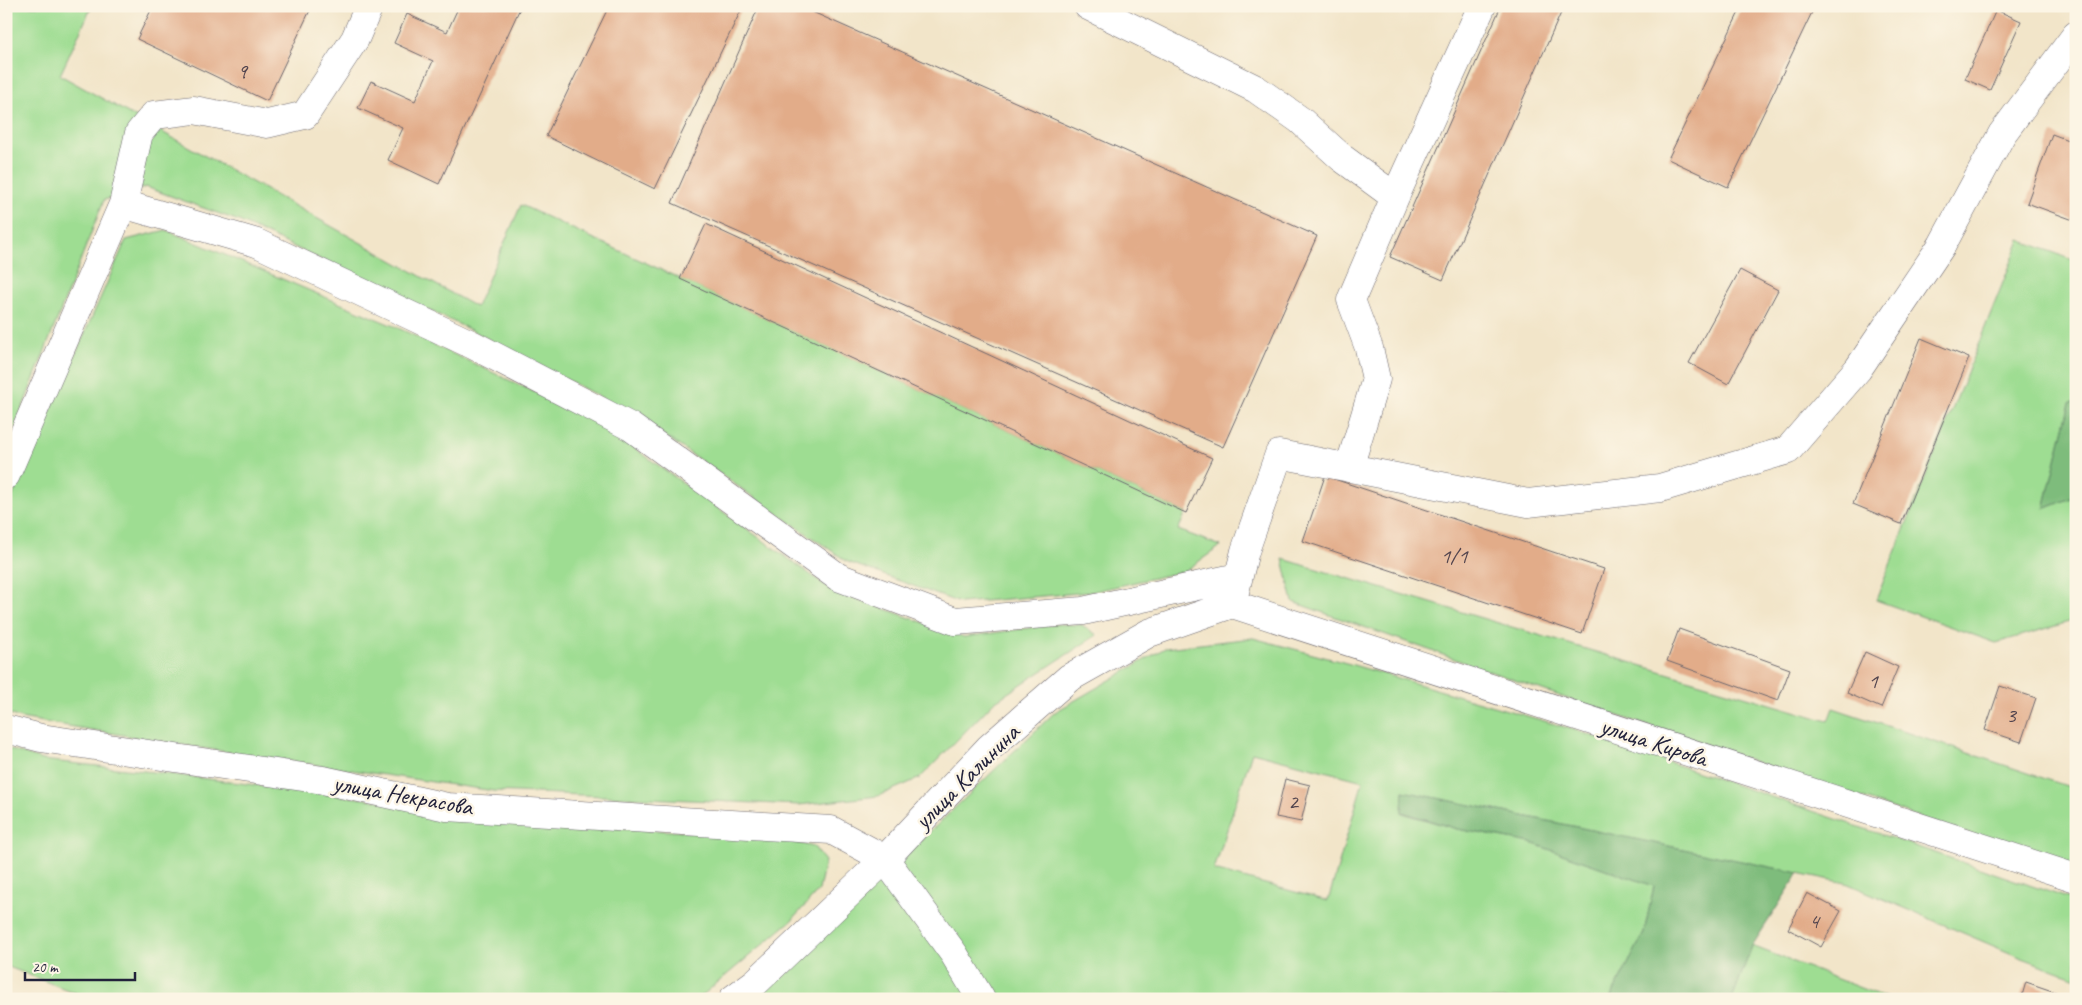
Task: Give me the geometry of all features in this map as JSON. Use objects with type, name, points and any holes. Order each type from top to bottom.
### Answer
[{"type":"street","points":[[6,475],[122,204],[139,133],[154,115],[194,110],[267,124],[304,115],[355,39],[370,6]]},
{"type":"street","points":[[1088,6],[1256,89],[1300,120],[1342,158],[1395,197]]},
{"type":"street","points":[[1349,468],[1376,379],[1369,348],[1351,300],[1395,197],[1482,6]]},
{"type":"street","points":[[1232,604],[1244,551],[1279,454],[1528,503],[1660,488],[1788,450],[1858,369],[1942,246],[2002,134],[2076,35]]},
{"type":"street","points":[[122,204],[256,243],[473,345],[631,427],[838,577],[955,621],[1083,611],[1238,577]]},
{"type":"street","name":"улица Калинина","points":[[733,999],[756,982],[885,859],[990,748],[1069,678],[1148,633],[1232,604]]},
{"type":"street","name":"улица Кирова","points":[[1232,604],[2076,878]]},
{"type":"street","name":"улица Некрасова","points":[[6,729],[41,738],[323,780],[447,807],[831,830],[885,859]]},
{"type":"street","points":[[885,859],[954,954],[981,999]]},
{"type":"green space","points":[[6,6],[92,6],[60,75],[476,307],[521,205],[1186,513],[1178,530],[1221,546],[1185,571],[1091,592],[960,603],[848,562],[633,414],[473,331],[239,221],[146,187],[104,200],[6,450]]},
{"type":"green space","points":[[166,230],[396,327],[598,422],[832,590],[964,637],[1058,624],[1082,625],[1097,635],[994,702],[920,778],[878,796],[799,805],[494,791],[201,748],[20,718],[6,713],[6,511],[126,240]]},
{"type":"green space","points":[[2020,240],[2076,261],[2076,401],[2070,403],[2044,509],[2076,496],[2076,620],[1996,643],[1876,600]]},
{"type":"green space","points":[[2076,401],[2076,496],[2044,509],[2070,403]]},
{"type":"green space","points":[[1283,559],[1828,721],[1833,708],[2076,789],[2076,870],[1571,700],[1293,602]]},
{"type":"green space","points":[[1253,638],[1350,664],[1575,730],[2076,901],[2076,978],[2017,956],[1846,883],[1403,791],[1402,813],[1457,829],[1531,843],[1654,886],[1644,933],[1610,999],[751,999],[1055,712],[1165,648]],"holes":[[[1252,752],[1363,781],[1328,901],[1214,870]]]},
{"type":"green space","points":[[6,748],[42,760],[153,772],[570,825],[774,837],[814,847],[825,861],[819,890],[792,920],[698,999],[91,999],[6,966]]},
{"type":"green space","points":[[1403,791],[1799,873],[1752,946],[1732,999],[1610,999],[1644,933],[1654,886],[1531,843],[1457,829],[1402,812]]},
{"type":"green space","points":[[1752,946],[1889,999],[1732,999]]},
{"type":"building","points":[[153,6],[312,6],[267,101],[137,39]]},
{"type":"building","points":[[459,6],[521,6],[439,184],[388,160],[403,128],[358,108],[371,81],[415,101],[433,61],[394,43],[407,14],[447,32]]},
{"type":"building","points":[[609,6],[743,6],[655,189],[546,136]]},
{"type":"building","points":[[759,6],[799,6],[1317,236],[1223,447],[672,203]]},
{"type":"building","points":[[1501,6],[1564,6],[1443,280],[1390,257]]},
{"type":"building","points":[[1742,6],[1815,6],[1728,187],[1668,159]]},
{"type":"building","points":[[1996,10],[2021,21],[1990,90],[1965,79]]},
{"type":"building","points":[[2052,134],[2076,143],[2076,221],[2027,203]]},
{"type":"building","points":[[706,224],[1212,458],[1186,513],[680,279]]},
{"type":"building","points":[[1740,270],[1778,290],[1728,384],[1689,363]]},
{"type":"building","points":[[1921,338],[1969,358],[1901,524],[1853,504]]},
{"type":"building","points":[[1325,476],[1604,569],[1582,634],[1303,541]]},
{"type":"building","points":[[1679,629],[1790,669],[1778,701],[1667,661]]},
{"type":"building","points":[[1865,652],[1898,667],[1881,708],[1847,693]]},
{"type":"building","points":[[2000,686],[2036,698],[2021,742],[1985,730]]},
{"type":"building","points":[[1285,779],[1310,785],[1301,822],[1276,817]]},
{"type":"building","points":[[1807,893],[1841,911],[1821,947],[1788,929]]},
{"type":"building","points":[[2026,982],[2058,993],[2056,999],[2021,999]]}]
